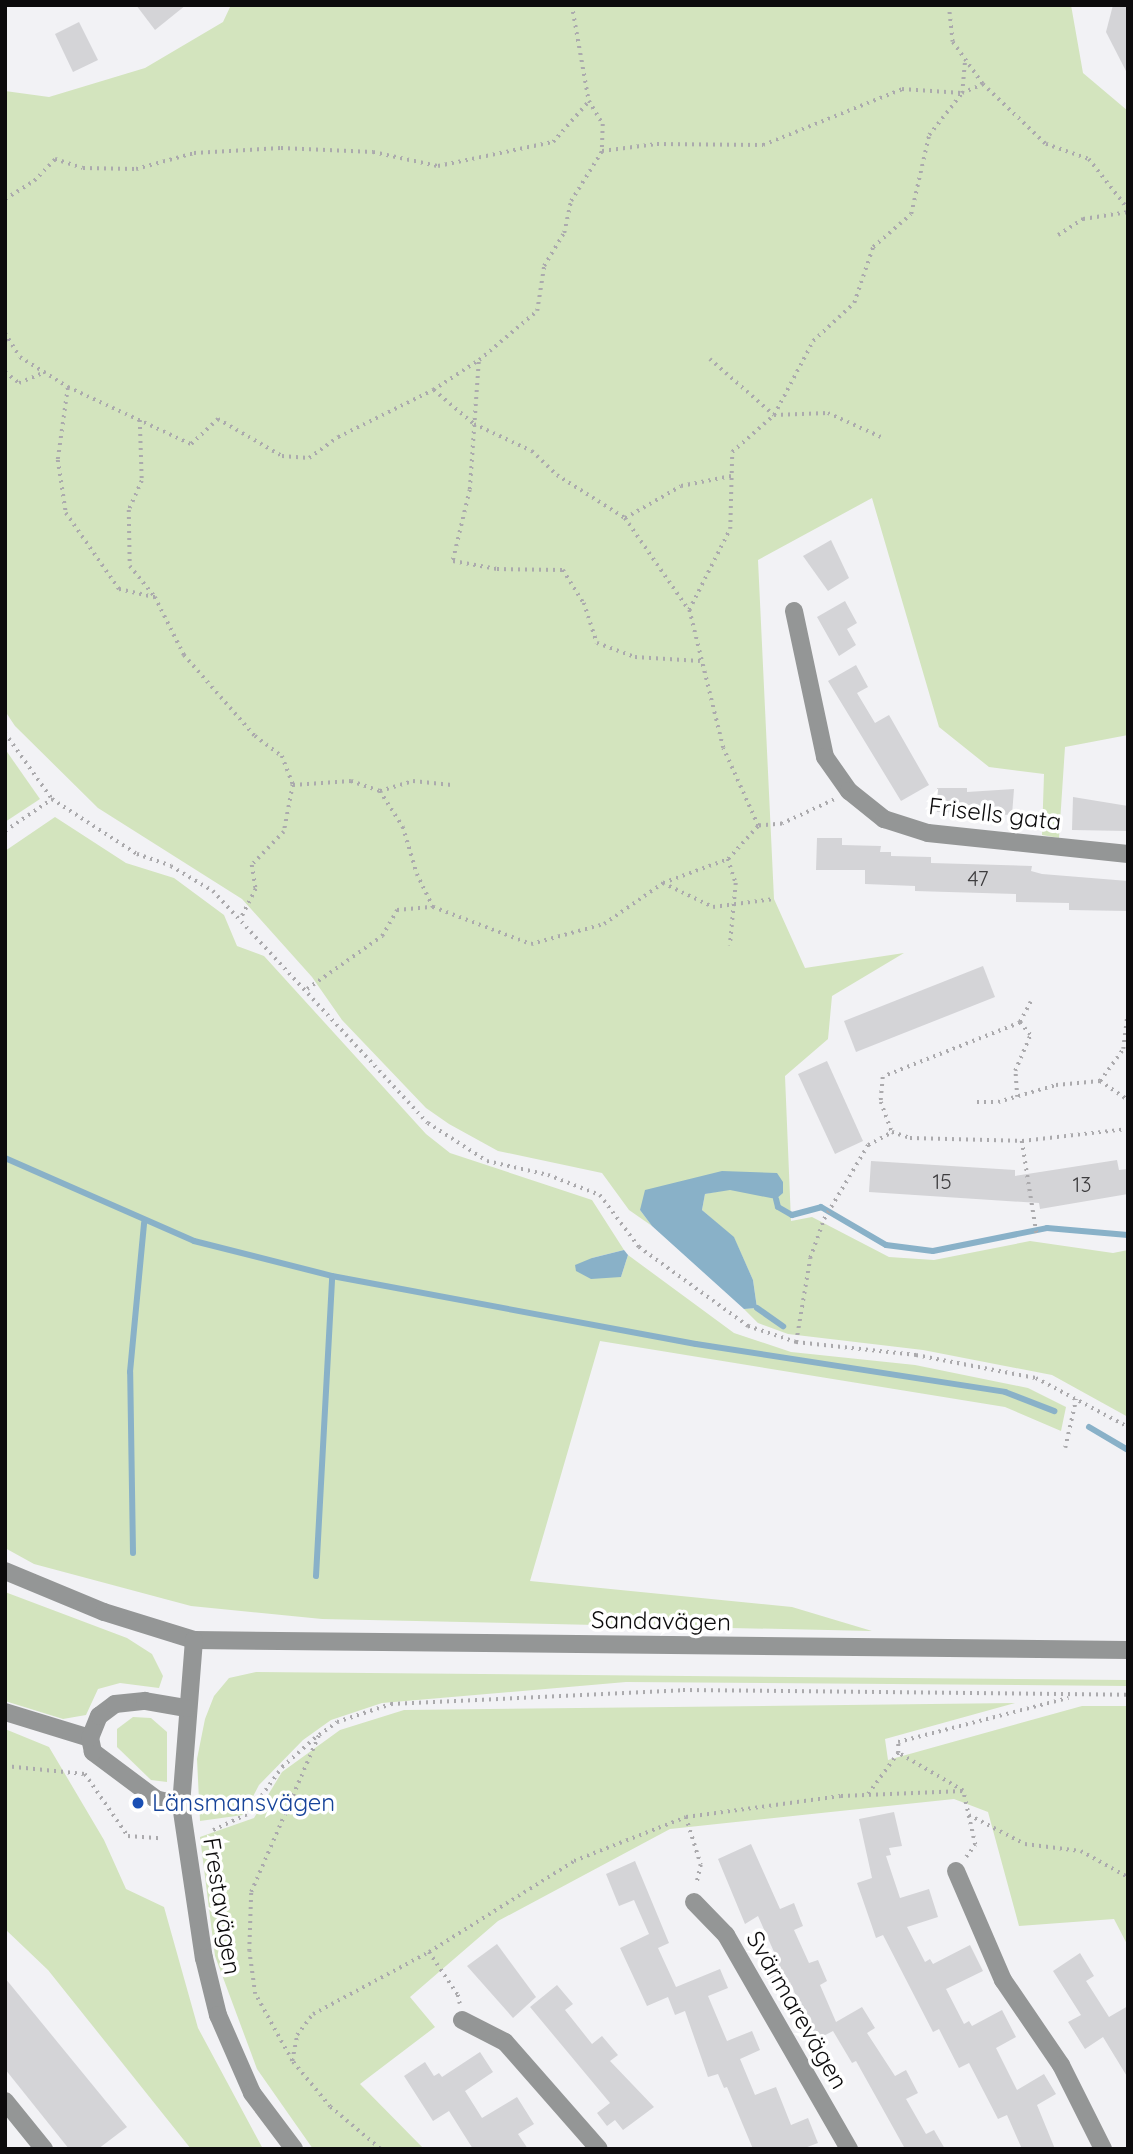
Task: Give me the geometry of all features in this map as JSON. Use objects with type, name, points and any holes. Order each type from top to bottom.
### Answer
[{"type":"street","name":"Frisells gata","points":[[794,611],[825,757],[849,791],[884,819],[928,833],[1128,854]]},
{"type":"street","points":[[5,1571],[104,1612],[194,1640]]},
{"type":"street","name":"Sandavägen","points":[[194,1640],[1128,1650]]},
{"type":"street","name":"Frestavägen","points":[[194,1640],[186,1708],[181,1805],[204,1958],[218,2015],[252,2093],[294,2149]]},
{"type":"street","points":[[181,1805],[156,1799],[93,1752],[90,1738],[99,1716],[114,1704],[145,1701],[186,1708]]},
{"type":"street","points":[[5,1712],[90,1738]]},
{"type":"street","points":[[956,1871],[1003,1980],[1061,2065],[1103,2149]]},
{"type":"street","name":"Svärmarevägen","points":[[694,1902],[726,1935],[849,2149]]},
{"type":"street","points":[[462,2020],[505,2042],[600,2149]]},
{"type":"street","points":[[5,2101],[44,2149]]},
{"type":"path","points":[[5,332],[20,356],[68,387],[191,444],[218,419],[282,456],[309,458],[338,437],[433,390],[479,360],[537,311],[544,266],[564,233],[572,201],[602,151],[603,124],[589,102],[572,5]]},
{"type":"path","points":[[948,5],[953,42],[983,84],[1046,144],[1089,159],[1128,211],[1083,219],[1058,234]]},
{"type":"path","points":[[689,610],[730,529],[732,452],[774,415],[813,341],[854,303],[873,247],[911,214],[929,135],[962,93],[965,59]]},
{"type":"path","points":[[602,151],[657,144],[763,145],[902,89],[962,93],[983,84]]},
{"type":"path","points":[[5,199],[34,181],[55,159],[83,168],[136,169],[194,153],[281,148],[373,152],[438,166],[553,142],[589,102]]},
{"type":"path","points":[[710,359],[774,415],[828,413],[881,437]]},
{"type":"path","points":[[479,360],[470,490],[453,561],[497,569],[563,569],[584,603],[597,643],[635,657],[700,661]]},
{"type":"path","points":[[5,372],[19,383],[45,372]]},
{"type":"path","points":[[68,387],[58,460],[66,513],[119,589],[155,597]]},
{"type":"path","points":[[433,390],[474,424],[532,451],[557,475],[625,517],[689,610],[723,748],[758,825]]},
{"type":"path","points":[[140,420],[142,481],[129,510],[130,566],[155,597],[184,655],[256,736],[282,755],[293,785],[284,832],[252,865],[256,889],[240,918]]},
{"type":"path","points":[[625,517],[681,486],[731,477]]},
{"type":"path","points":[[5,733],[52,799],[137,854],[171,866],[213,891],[307,989],[339,1030],[428,1123],[450,1140],[487,1161],[548,1175],[600,1195],[639,1247],[748,1326],[796,1342],[916,1355],[1036,1378],[1128,1427]]},
{"type":"path","points":[[293,785],[351,781],[380,791],[413,781],[452,785]]},
{"type":"path","points":[[380,791],[403,827],[417,874],[433,907]]},
{"type":"path","points":[[307,989],[382,936],[397,910],[433,907],[531,944],[604,924],[663,883],[728,859],[758,825],[782,824],[810,814],[849,791]]},
{"type":"path","points":[[5,831],[52,799]]},
{"type":"path","points":[[728,859],[736,883],[730,946]]},
{"type":"path","points":[[663,883],[713,907],[734,908],[774,899]]},
{"type":"path","points":[[892,1132],[881,1102],[883,1077],[1020,1023],[1031,1002]]},
{"type":"path","points":[[1100,1081],[1123,1049],[1127,1016]]},
{"type":"path","points":[[1017,1097],[1015,1071],[1030,1035],[1020,1023]]},
{"type":"path","points":[[977,1102],[1017,1097],[1056,1085],[1100,1081],[1128,1100]]},
{"type":"path","points":[[796,1342],[810,1258],[824,1219],[868,1145],[892,1132],[910,1138],[1022,1141],[1128,1129]]},
{"type":"path","points":[[1022,1141],[1037,1236]]},
{"type":"path","points":[[1065,1448],[1076,1399]]},
{"type":"path","points":[[213,1830],[249,1813],[282,1767],[337,1722],[391,1704],[683,1690],[1128,1696]]},
{"type":"path","points":[[868,1794],[898,1753],[898,1742],[1073,1696]]},
{"type":"path","points":[[319,1735],[251,1892],[249,1951],[256,1994],[292,2061],[330,2107],[380,2149]]},
{"type":"path","points":[[898,1753],[963,1791],[975,1844],[956,1871]]},
{"type":"path","points":[[5,1766],[85,1774],[128,1836],[160,1838]]},
{"type":"path","points":[[292,2061],[297,2035],[313,2014],[429,1952],[574,1861],[686,1816],[868,1794],[963,1791]]},
{"type":"path","points":[[968,1815],[1025,1844],[1080,1851],[1128,1877]]},
{"type":"path","points":[[686,1816],[701,1865],[694,1902]]},
{"type":"path","points":[[429,1952],[458,1995],[462,2020]]},
{"type":"green space","points":[[231,5],[1071,5],[1083,73],[1128,111],[1128,735],[1065,747],[1059,838],[1042,835],[1044,774],[989,767],[939,727],[872,498],[758,560],[774,899],[805,968],[904,953],[832,996],[828,1039],[785,1076],[791,1221],[812,1217],[889,1257],[934,1260],[1030,1241],[1113,1253],[1128,1250],[1128,1417],[1052,1375],[923,1350],[788,1334],[758,1323],[744,1309],[757,1308],[753,1280],[734,1238],[702,1210],[705,1194],[730,1189],[760,1192],[777,1173],[640,1210],[652,1226],[629,1210],[602,1173],[498,1151],[449,1124],[426,1108],[342,1020],[312,977],[242,899],[98,808],[15,726],[5,711],[5,91],[49,97],[145,68],[223,22]]},
{"type":"green space","points":[[5,749],[40,799],[5,822]]},
{"type":"green space","points":[[55,817],[126,863],[174,878],[224,915],[237,946],[264,956],[426,1134],[450,1153],[592,1200],[624,1250],[592,1258],[621,1277],[628,1255],[734,1333],[791,1352],[915,1365],[1028,1388],[1066,1407],[1061,1431],[1005,1407],[600,1341],[530,1581],[792,1607],[872,1631],[322,1619],[191,1606],[34,1564],[5,1548],[5,851]]},
{"type":"green space","points":[[5,1592],[127,1638],[152,1654],[163,1676],[159,1688],[120,1683],[98,1689],[86,1715],[63,1719],[5,1701]]},
{"type":"green space","points":[[256,1672],[1128,1680],[1128,1686],[626,1682],[382,1703],[331,1720],[303,1740],[259,1785],[243,1815],[200,1821],[197,1759],[205,1719],[214,1696],[229,1678]]},
{"type":"green space","points":[[1015,1703],[885,1739],[888,1760],[1082,1706],[1128,1706],[1128,1946],[1114,1919],[1019,1926],[988,1812],[954,1799],[670,1829],[498,1921],[410,1997],[435,2027],[360,2084],[424,2149],[313,2149],[257,2069],[215,1956],[200,1837],[254,1818],[282,1772],[340,1730],[404,1710]]},
{"type":"green space","points":[[133,1717],[151,1718],[167,1732],[167,1782],[151,1780],[117,1747],[117,1729]]},
{"type":"green space","points":[[5,1729],[49,1747],[104,1840],[126,1889],[164,1907],[198,2028],[263,2149],[191,2149],[48,1970],[5,1929]]},
{"type":"water","points":[[722,1171],[777,1173],[783,1182],[783,1193],[776,1199],[730,1190],[705,1194],[702,1210],[734,1237],[753,1280],[757,1308],[744,1309],[652,1226],[640,1210],[645,1190]]},
{"type":"water","points":[[624,1250],[628,1255],[621,1277],[591,1279],[576,1271],[575,1265]]},
{"type":"building","points":[[136,5],[186,5],[155,30]]},
{"type":"building","points":[[1113,5],[1128,5],[1128,75],[1106,32]]},
{"type":"building","points":[[79,22],[98,60],[73,72],[55,34]]},
{"type":"building","points":[[831,540],[849,578],[828,591],[803,556]]},
{"type":"building","points":[[845,601],[857,623],[847,629],[856,645],[839,656],[817,617]]},
{"type":"building","points":[[856,665],[868,687],[857,693],[875,723],[889,715],[929,785],[901,801],[828,681]]},
{"type":"building","points":[[937,788],[967,788],[967,792],[1014,789],[1012,815],[937,812]]},
{"type":"building","points":[[1073,797],[1128,806],[1128,831],[1072,830]]},
{"type":"building","points":[[817,838],[842,838],[842,845],[881,846],[880,852],[891,852],[891,856],[931,857],[931,863],[1032,866],[1031,871],[1042,874],[1128,881],[1128,911],[1069,910],[1069,903],[1016,902],[1016,894],[915,891],[915,886],[865,884],[865,870],[816,870]]},
{"type":"building","points":[[983,966],[995,997],[856,1052],[844,1021]]},
{"type":"building","points":[[827,1061],[863,1141],[835,1154],[798,1074]]},
{"type":"building","points":[[1117,1160],[1119,1170],[1128,1169],[1128,1194],[1040,1209],[1039,1203],[869,1192],[871,1161],[1015,1170],[1015,1176]]},
{"type":"building","points":[[894,1812],[902,1846],[889,1848],[891,1855],[886,1856],[900,1898],[929,1889],[938,1917],[907,1927],[925,1962],[930,1959],[933,1964],[970,1945],[983,1971],[946,1989],[964,2024],[969,2021],[972,2026],[1002,2010],[1016,2037],[996,2048],[1017,2090],[1044,2074],[1056,2094],[1037,2105],[1055,2149],[1022,2149],[1007,2115],[998,2119],[969,2063],[959,2068],[939,2029],[933,2032],[883,1935],[876,1938],[857,1883],[872,1878],[859,1819]]},
{"type":"building","points":[[751,1844],[780,1909],[794,1903],[803,1926],[794,1930],[809,1963],[818,1960],[827,1981],[820,1985],[836,2022],[862,2007],[875,2028],[867,2033],[895,2076],[906,2070],[918,2093],[906,2099],[926,2134],[934,2130],[945,2149],[900,2149],[904,2147],[856,2061],[852,2063],[833,2031],[810,2043],[799,2023],[806,2020],[790,1982],[774,1989],[766,1969],[779,1963],[758,1916],[745,1924],[718,1859]]},
{"type":"building","points":[[635,1861],[669,1943],[658,1948],[676,1987],[720,1969],[728,1988],[708,1996],[727,2041],[752,2031],[760,2050],[740,2059],[755,2095],[776,2087],[791,2125],[808,2118],[818,2143],[802,2149],[753,2149],[727,2087],[724,2088],[718,2074],[708,2077],[685,2011],[675,2015],[668,1997],[647,2006],[620,1948],[649,1934],[634,1900],[619,1906],[606,1874]]},
{"type":"building","points":[[497,1944],[536,1997],[513,2018],[467,1966]]},
{"type":"building","points":[[1080,1953],[1094,1976],[1086,1981],[1109,2017],[1128,2006],[1128,2078],[1103,2037],[1085,2049],[1068,2022],[1081,2015],[1053,1971]]},
{"type":"building","points":[[5,1978],[127,2127],[98,2149],[69,2149],[5,2069]]},
{"type":"building","points":[[557,1985],[573,2004],[565,2010],[592,2044],[602,2036],[618,2055],[610,2061],[654,2107],[623,2130],[615,2120],[607,2126],[597,2113],[610,2103],[530,2007]]},
{"type":"building","points":[[480,2052],[493,2072],[465,2091],[482,2118],[517,2097],[534,2124],[518,2134],[528,2149],[473,2149],[449,2111],[433,2121],[404,2076],[425,2062],[434,2076],[439,2073],[442,2077]]},
{"type":"waterway","points":[[5,1158],[194,1241],[332,1276],[696,1344],[1005,1392],[1054,1411]]},
{"type":"waterway","points":[[776,1199],[778,1207],[792,1215],[821,1207],[886,1245],[933,1251],[1047,1228],[1128,1235]]},
{"type":"waterway","points":[[133,1553],[130,1372],[144,1223]]},
{"type":"waterway","points":[[316,1576],[332,1276]]},
{"type":"waterway","points":[[757,1308],[783,1326]]},
{"type":"waterway","points":[[1089,1427],[1128,1450]]},
{"type":"place","name":"Länsmansvägen","points":[[138,1803]]}]
